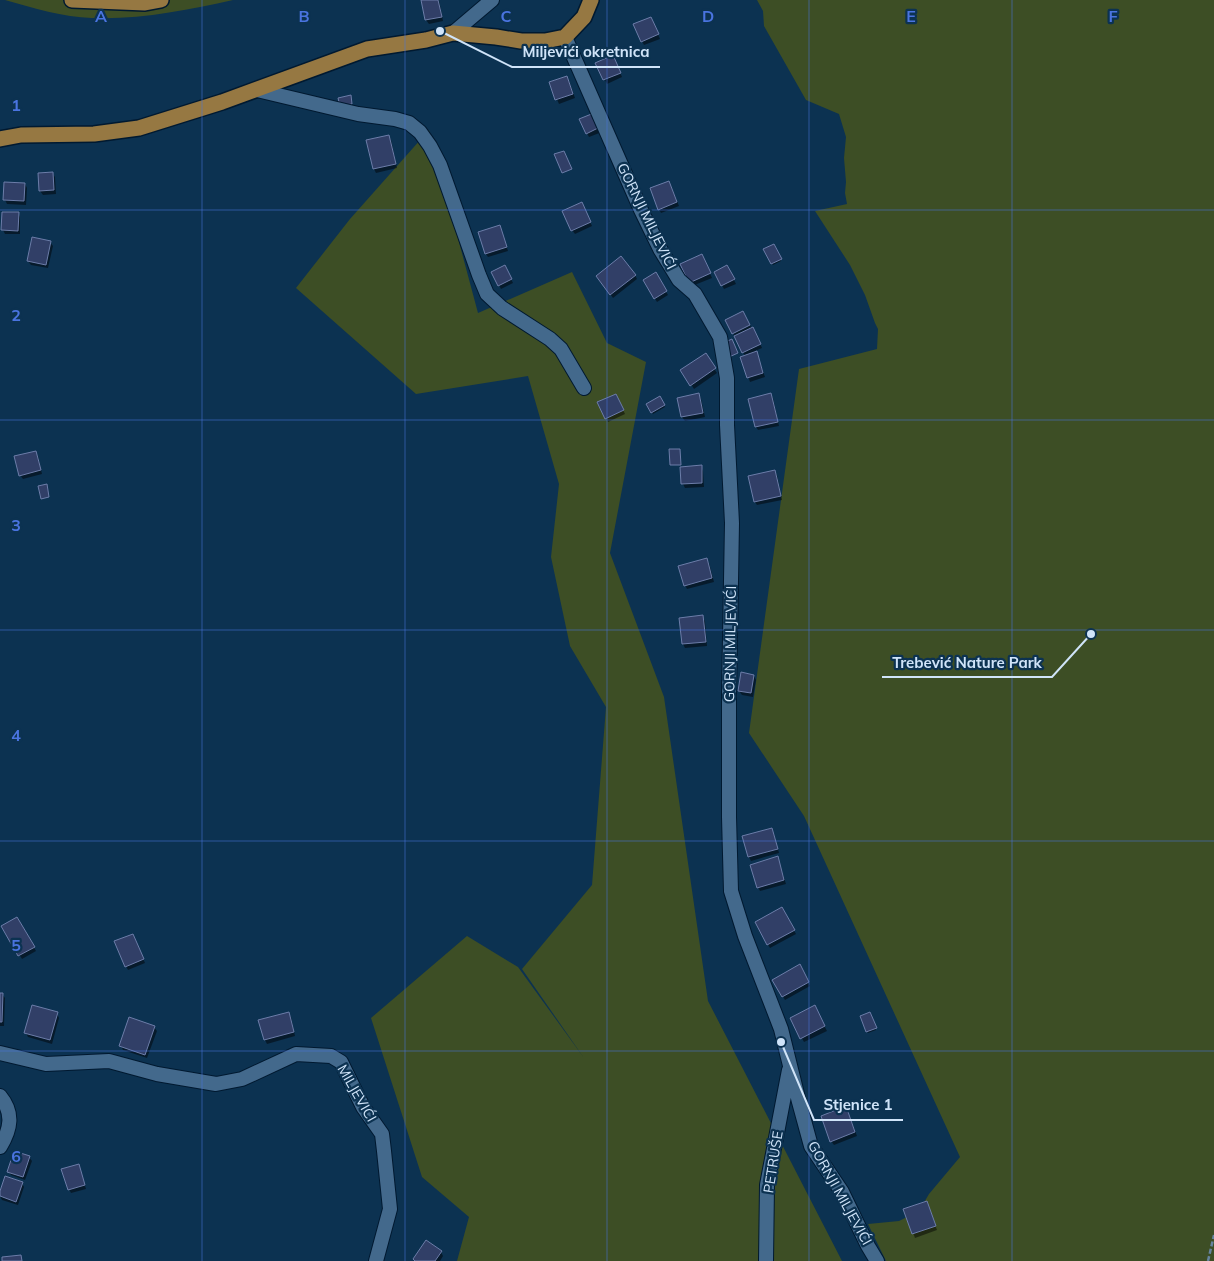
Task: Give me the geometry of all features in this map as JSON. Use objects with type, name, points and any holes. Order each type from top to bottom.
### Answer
[{"type":"main road","points":[[72,0],[145,3],[161,0]]},
{"type":"main road","points":[[0,140],[21,135],[94,134],[139,128],[257,90],[367,49],[426,40],[453,33],[520,41],[545,41],[565,37],[584,17],[591,0]]},
{"type":"street","points":[[453,33],[492,0]]},
{"type":"street","name":"GORNJI MILJEVIĆI","points":[[565,37],[641,210],[660,248],[679,280],[695,294],[720,337],[727,378],[727,425],[732,523],[729,694],[731,891],[745,936],[782,1030],[811,1146],[842,1192],[877,1261]]},
{"type":"street","points":[[257,90],[358,114],[410,123],[420,132],[440,165],[478,275],[487,294],[502,308],[561,349],[584,388]]},
{"type":"street","name":"MILJEVIĆI","points":[[0,1053],[46,1064],[109,1060],[157,1074],[216,1084],[242,1079],[296,1054],[331,1056],[342,1062],[363,1107],[382,1134],[390,1209],[376,1261]]},
{"type":"street","name":"PETRUŠE","points":[[766,1261],[767,1185],[790,1064]]},
{"type":"street","points":[[0,1096],[5,1102],[10,1116],[10,1123],[0,1147]]},
{"type":"path","points":[[1208,1261],[1214,1236]]},
{"type":"green space","points":[[5,0],[233,0],[163,14],[109,18],[59,14]]},
{"type":"green space","points":[[757,0],[1214,0],[1214,1261],[886,1261],[868,1224],[899,1221],[919,1211],[929,1194],[960,1157],[804,816],[749,733],[799,369],[877,349],[878,329],[865,295],[850,265],[815,211],[847,204],[844,158],[846,137],[839,114],[806,100],[764,26],[763,11]]},
{"type":"green space","points":[[429,130],[478,313],[572,272],[607,343],[646,362],[610,553],[664,697],[708,1001],[842,1261],[457,1261],[469,1217],[422,1177],[371,1018],[467,936],[518,967],[584,1058],[522,969],[592,885],[606,707],[570,646],[551,557],[559,484],[528,376],[416,394],[296,288],[350,219]]},
{"type":"building","points":[[421,0],[438,0],[442,17],[425,20]]},
{"type":"building","points":[[651,17],[659,34],[641,42],[633,24]]},
{"type":"building","points":[[613,55],[621,73],[603,80],[595,63]]},
{"type":"building","points":[[567,76],[573,94],[555,100],[549,82]]},
{"type":"building","points":[[351,95],[352,104],[340,106],[338,98]]},
{"type":"building","points":[[594,113],[600,127],[586,134],[579,119]]},
{"type":"building","points":[[389,135],[396,164],[373,169],[366,140]]},
{"type":"building","points":[[564,151],[572,169],[562,173],[554,154]]},
{"type":"building","points":[[53,172],[54,190],[39,191],[38,173]]},
{"type":"building","points":[[669,181],[677,202],[658,210],[650,188]]},
{"type":"building","points":[[4,182],[25,183],[24,201],[3,200]]},
{"type":"building","points":[[582,202],[591,222],[571,231],[562,211]]},
{"type":"building","points":[[2,212],[19,212],[18,231],[1,230]]},
{"type":"building","points":[[500,225],[507,247],[485,254],[478,232]]},
{"type":"building","points":[[32,237],[51,241],[46,265],[27,261]]},
{"type":"building","points":[[774,244],[782,259],[771,264],[763,249]]},
{"type":"building","points":[[702,254],[711,273],[689,283],[680,264]]},
{"type":"building","points":[[621,256],[636,275],[610,295],[596,276]]},
{"type":"building","points":[[505,265],[512,279],[498,286],[491,272]]},
{"type":"building","points":[[727,265],[735,279],[721,286],[714,272]]},
{"type":"building","points":[[656,272],[667,291],[654,299],[643,280]]},
{"type":"building","points":[[743,311],[750,325],[732,334],[725,320]]},
{"type":"building","points":[[753,327],[761,344],[742,353],[734,336]]},
{"type":"building","points":[[732,339],[738,353],[729,357],[723,343]]},
{"type":"building","points":[[757,351],[763,373],[747,378],[740,357]]},
{"type":"building","points":[[706,353],[716,368],[690,386],[680,370]]},
{"type":"building","points":[[699,393],[703,413],[681,417],[677,398]]},
{"type":"building","points":[[771,393],[778,422],[755,427],[748,399]]},
{"type":"building","points":[[616,394],[624,410],[605,419],[597,402]]},
{"type":"building","points":[[660,396],[665,405],[651,413],[646,404]]},
{"type":"building","points":[[669,449],[680,449],[681,465],[670,465]]},
{"type":"building","points":[[36,451],[41,470],[19,476],[14,456]]},
{"type":"building","points":[[702,465],[702,483],[681,484],[680,467]]},
{"type":"building","points":[[775,470],[781,496],[754,502],[748,476]]},
{"type":"building","points":[[47,484],[49,497],[41,499],[38,486]]},
{"type":"building","points":[[707,558],[712,578],[684,586],[678,566]]},
{"type":"building","points":[[703,615],[706,642],[682,644],[679,618]]},
{"type":"building","points":[[741,672],[754,675],[751,693],[738,691]]},
{"type":"building","points":[[772,828],[778,849],[748,857],[742,836]]},
{"type":"building","points":[[778,856],[784,880],[757,888],[750,865]]},
{"type":"building","points":[[782,907],[795,930],[767,945],[755,922]]},
{"type":"building","points":[[17,917],[35,947],[18,956],[1,926]]},
{"type":"building","points":[[133,934],[144,959],[125,967],[114,941]]},
{"type":"building","points":[[800,964],[809,982],[782,997],[772,980]]},
{"type":"building","points":[[0,993],[3,993],[2,1022],[0,1022]]},
{"type":"building","points":[[32,1005],[58,1012],[50,1040],[24,1033]]},
{"type":"building","points":[[815,1005],[825,1026],[800,1039],[790,1018]]},
{"type":"building","points":[[289,1012],[294,1032],[264,1040],[258,1020]]},
{"type":"building","points":[[870,1012],[877,1028],[866,1032],[860,1016]]},
{"type":"building","points":[[129,1017],[155,1026],[145,1055],[119,1046]]},
{"type":"building","points":[[846,1106],[855,1132],[830,1142],[821,1116]]},
{"type":"building","points":[[14,1151],[30,1156],[23,1177],[7,1172]]},
{"type":"building","points":[[79,1164],[85,1185],[68,1190],[61,1169]]},
{"type":"building","points":[[5,1176],[23,1182],[16,1202],[0,1196]]},
{"type":"building","points":[[927,1201],[936,1226],[912,1234],[903,1209]]},
{"type":"building","points":[[426,1240],[442,1251],[435,1261],[415,1261],[413,1259]]},
{"type":"building","points":[[21,1255],[22,1261],[2,1261],[2,1257]]},
{"type":"place","name":"Miljevići okretnica","points":[[440,31]]},
{"type":"place","name":"Trebević Nature Park","points":[[1091,634]]},
{"type":"place","name":"Stjenice 1","points":[[781,1042]]}]
